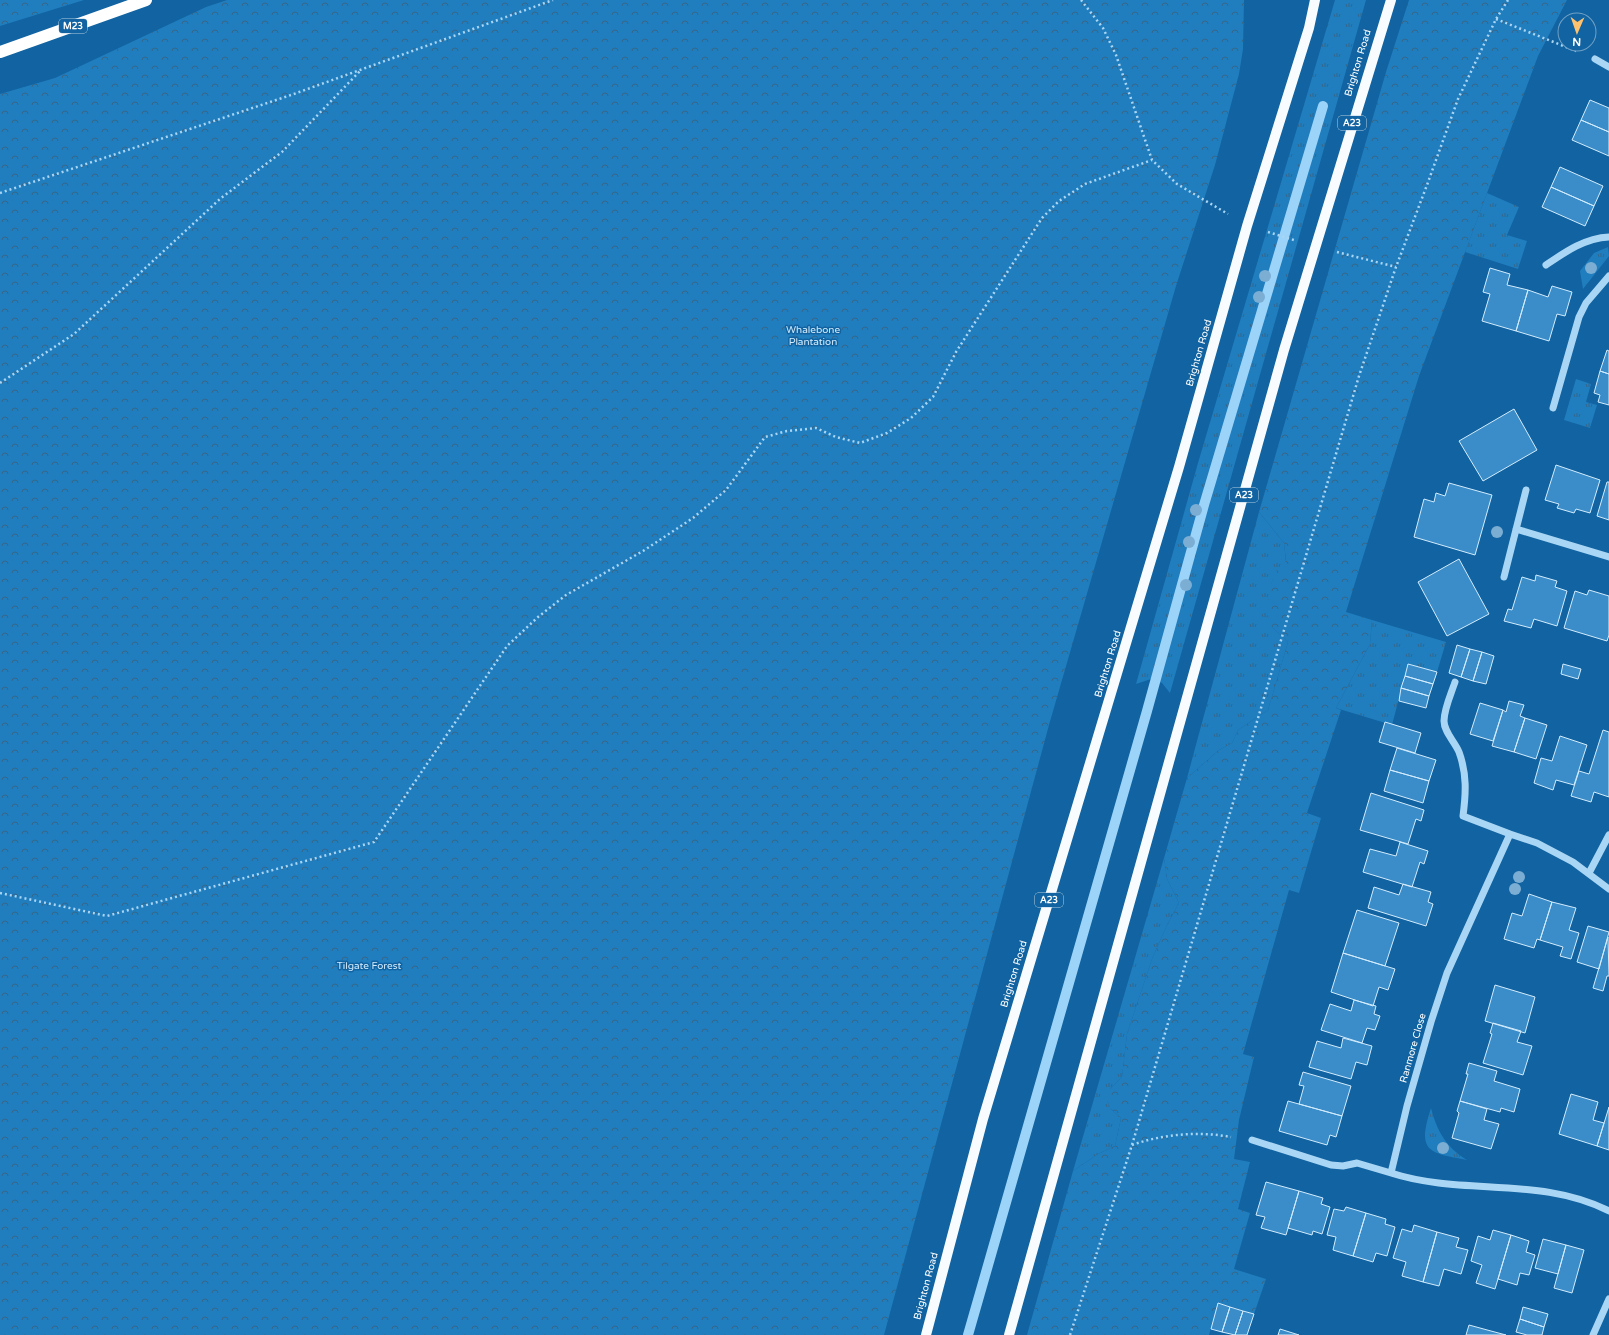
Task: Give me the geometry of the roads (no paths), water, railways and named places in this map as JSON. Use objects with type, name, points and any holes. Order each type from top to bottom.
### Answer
[{"type":"highway","name":"M23","points":[[0,52],[146,0]]},
{"type":"main road","name":"Brighton Road","points":[[926,1335],[983,1119],[1177,475],[1247,226],[1308,28],[1315,0]]},
{"type":"main road","name":"Brighton Road","points":[[1009,1335],[1284,350],[1391,0]]},
{"type":"street","points":[[1595,59],[1609,67]]},
{"type":"street","points":[[1546,265],[1564,252],[1583,243],[1609,236]]},
{"type":"street","points":[[1553,408],[1579,317],[1586,303],[1609,276]]},
{"type":"street","points":[[1504,577],[1526,490]]},
{"type":"street","points":[[1516,530],[1609,557]]},
{"type":"street","points":[[1455,682],[1444,721],[1446,729],[1454,739],[1459,752],[1466,779],[1463,816],[1556,852],[1589,873],[1609,889]]},
{"type":"street","name":"Ranmore Close","points":[[1391,1174],[1407,1106],[1431,1022],[1447,973],[1510,834]]},
{"type":"street","points":[[1589,873],[1609,834]]},
{"type":"street","points":[[1252,1140],[1331,1165],[1343,1166],[1358,1163],[1413,1180],[1439,1184],[1500,1186],[1534,1190],[1568,1196],[1609,1211]]},
{"type":"street","points":[[1593,1335],[1609,1299]]},
{"type":"waterway","points":[[968,1335],[1147,711],[1204,505],[1323,106]]},
{"type":"park label","name":"Whalebone Plantation","points":[[813,336]]},
{"type":"park label","name":"Tilgate Forest","points":[[369,966]]}]
